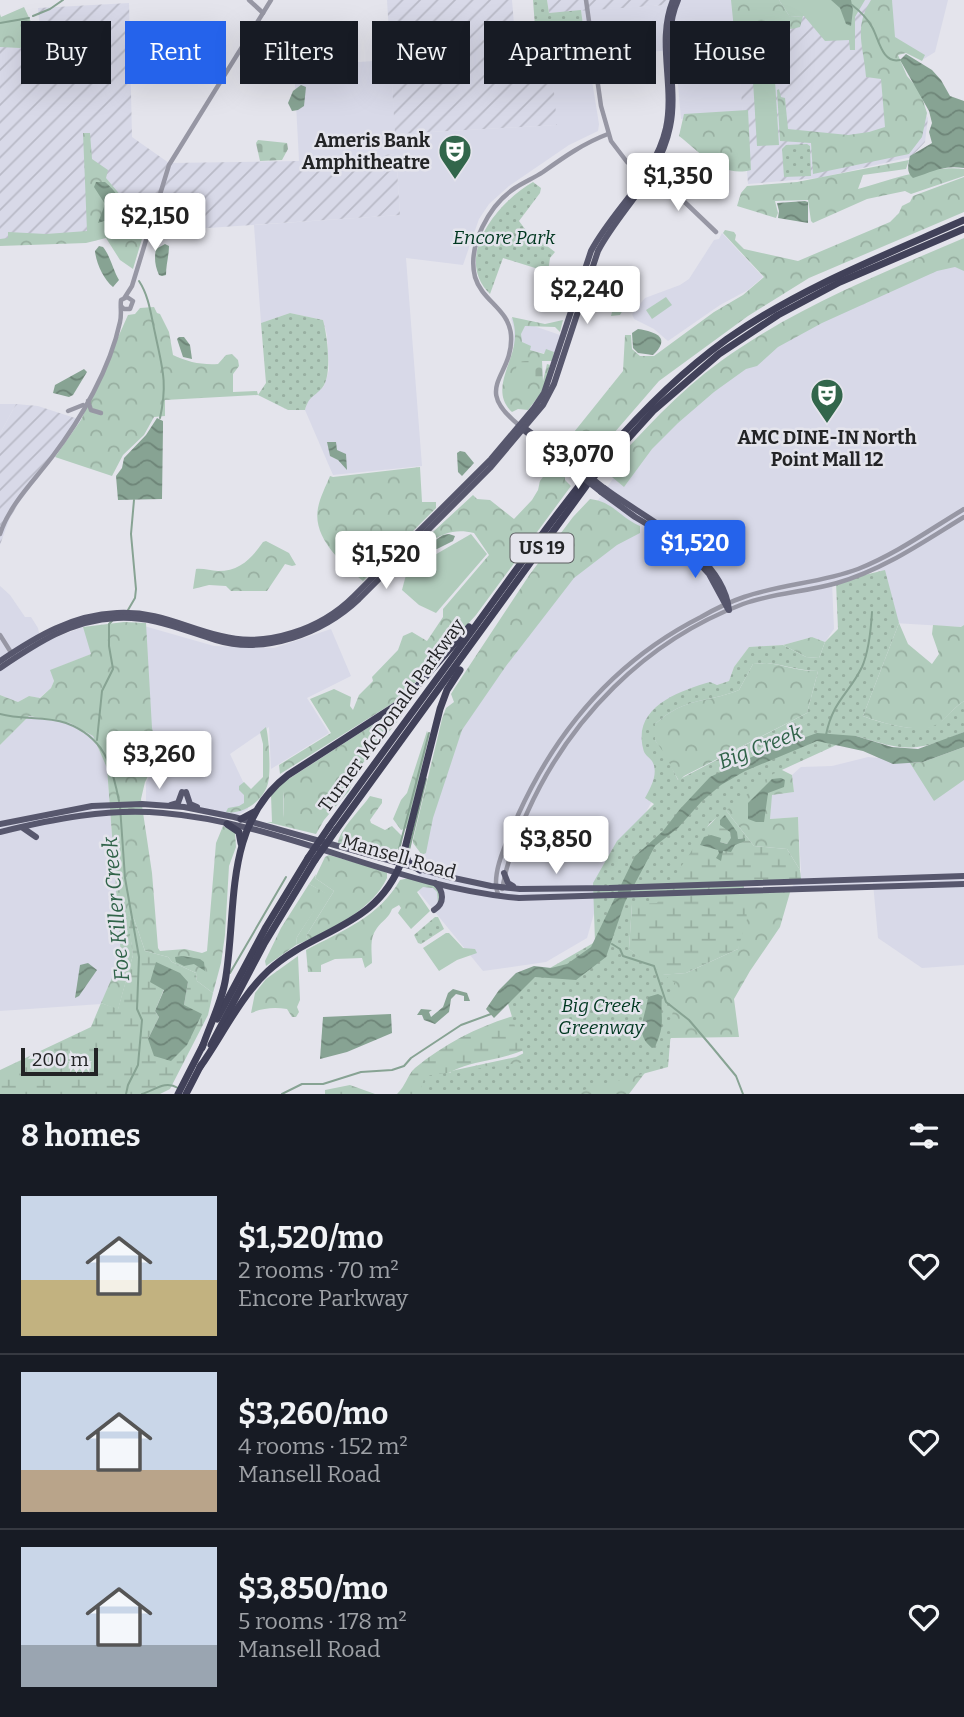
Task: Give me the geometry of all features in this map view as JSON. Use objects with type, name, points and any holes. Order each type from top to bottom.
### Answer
[{"type":"highway","name":"Turner McDonald Parkway","points":[[186,1094],[202,1048],[266,927],[491,604],[606,450],[654,399],[744,328],[799,295],[964,220]]},
{"type":"highway","name":"Turner McDonald Parkway","points":[[333,828],[498,610],[598,472],[645,419],[692,376],[743,338],[796,305],[853,276],[964,229]]},
{"type":"highway","points":[[202,1048],[226,980],[234,877],[241,847],[257,809],[272,788],[288,775],[387,713],[412,694],[491,604]]},
{"type":"highway","points":[[200,1068],[249,993],[267,972],[294,952],[355,919],[376,901],[401,870],[445,696],[453,679],[498,610]]},
{"type":"highway","points":[[241,819],[257,809]]},
{"type":"highway","points":[[227,824],[239,832],[241,847]]},
{"type":"highway","points":[[405,848],[408,862],[420,870]]},
{"type":"highway","name":"Turner McDonald Parkway","points":[[178,1094],[200,1068],[264,944],[312,859]]},
{"type":"main road","points":[[8,654],[63,629],[113,618],[155,621],[217,641],[240,645],[271,643],[309,632],[339,616],[359,600],[498,460],[540,401],[592,251],[600,235],[648,176],[659,151],[666,129],[668,108],[665,35],[668,12],[675,0]]},
{"type":"main road","points":[[0,668],[8,654],[40,635],[69,622],[95,615],[119,613],[159,616],[234,639],[271,637],[300,630],[320,621],[340,609],[366,584],[531,420],[548,398],[558,372],[564,369],[562,359],[597,251],[664,150],[671,122],[673,92],[670,35],[675,0]]},
{"type":"main road","points":[[638,185],[638,174],[634,167],[648,166],[659,151]]},
{"type":"main road","points":[[531,420],[532,435]]},
{"type":"main road","points":[[522,428],[603,490],[689,546],[711,570],[727,606]]},
{"type":"main road","points":[[498,460],[522,428]]},
{"type":"main road","points":[[516,438],[532,435]]},
{"type":"main road","points":[[357,584],[366,584]]},
{"type":"main road","points":[[162,809],[176,804],[184,792],[191,805],[211,812]]},
{"type":"main road","name":"Mansell Road","points":[[0,832],[132,804],[311,839],[434,882],[499,896],[538,899],[900,883],[964,876]]},
{"type":"main road","name":"Mansell Road","points":[[0,824],[61,810],[106,809],[132,812],[162,809],[211,812],[241,819],[249,825],[290,841],[401,870],[420,870],[499,887],[526,889],[964,884]]},
{"type":"main road","points":[[162,809],[172,817],[176,825]]},
{"type":"main road","points":[[21,828],[36,837]]},
{"type":"main road","points":[[290,841],[295,838],[311,839]]},
{"type":"main road","points":[[505,873],[510,885],[526,889]]},
{"type":"main road","points":[[434,882],[442,894],[441,904],[434,910]]},
{"type":"street","points":[[249,0],[263,13]]},
{"type":"street","points":[[0,534],[16,502],[74,425],[87,401],[107,358],[121,318],[121,300],[132,286],[169,165],[271,0]]},
{"type":"street","points":[[586,0],[601,106],[613,145],[634,167],[671,189],[716,232]]},
{"type":"street","points":[[594,140],[602,130],[604,120]]},
{"type":"street","points":[[522,428],[502,411],[496,400],[496,388],[509,350],[510,334],[503,313],[484,293],[477,281],[475,253],[487,217],[508,194],[583,145],[608,134]]},
{"type":"street","points":[[583,145],[602,139],[613,145]]},
{"type":"street","points":[[121,318],[132,306],[132,286]]},
{"type":"street","points":[[125,297],[132,300]]},
{"type":"street","points":[[121,306],[128,310]]},
{"type":"street","points":[[74,425],[68,410],[87,401]]},
{"type":"street","points":[[87,401],[91,410],[101,413]]},
{"type":"street","points":[[499,896],[500,858],[552,751],[599,691],[652,646],[684,625],[750,595],[816,582],[855,570],[891,554],[964,509]]},
{"type":"street","points":[[499,887],[523,822],[557,755],[579,724],[630,672],[664,646],[727,606],[827,586],[867,572],[964,517]]},
{"type":"street","points":[[0,635],[8,654]]},
{"type":"street","points":[[517,819],[523,822]]},
{"type":"shaded area","points":[[387,0],[512,0],[514,21],[484,21],[484,84],[553,84],[557,125],[395,134],[392,84],[470,84],[470,21],[388,21]]},
{"type":"shaded area","points":[[547,0],[669,0],[666,5],[549,13]]},
{"type":"shaded area","points":[[669,0],[734,0],[736,21],[670,21],[670,50],[656,51],[656,21],[582,21],[581,10],[666,5]]},
{"type":"shaded area","points":[[734,0],[892,0],[895,56],[928,118],[925,142],[911,157],[819,178],[748,184],[740,84],[790,84],[790,21],[736,21]]},
{"type":"shaded area","points":[[892,0],[948,0],[935,52],[922,60],[903,49],[895,56]]},
{"type":"shaded area","points":[[129,3],[129,21],[125,21],[125,84],[131,84],[132,137],[169,163],[299,161],[396,154],[400,215],[0,242],[0,33],[21,31],[21,84],[111,84],[111,21],[39,21],[38,8]]},
{"type":"shaded area","points":[[372,61],[372,84],[392,84],[396,134],[556,125],[553,84],[593,84],[598,131],[569,145],[509,186],[489,204],[479,219],[463,265],[406,258],[422,466],[333,475],[305,410],[308,400],[324,386],[329,370],[327,335],[323,320],[290,313],[261,323],[254,225],[400,215],[396,154],[299,161],[295,84],[358,84],[358,62]]},
{"type":"shaded area","points":[[678,84],[741,84],[743,115],[681,119]]},
{"type":"shaded area","points":[[722,233],[763,277],[748,290],[720,305],[668,341],[654,329],[634,319],[632,314],[645,298],[689,279],[714,240],[719,239]]},
{"type":"shaded area","points":[[948,252],[964,264],[964,625],[894,623],[880,570],[832,582],[834,629],[825,642],[812,637],[783,645],[749,647],[734,667],[729,681],[717,685],[599,896],[587,938],[546,962],[483,971],[413,885],[421,871],[451,721],[612,480],[669,415],[726,367]]},
{"type":"shaded area","points":[[511,318],[560,335],[561,369],[551,355],[513,346]]},
{"type":"shaded area","points":[[0,404],[16,404],[0,434]]},
{"type":"shaded area","points":[[16,404],[38,406],[81,420],[18,504],[0,545],[0,434]]},
{"type":"shaded area","points":[[0,586],[10,595],[25,617],[31,617],[38,628],[41,643],[83,627],[90,644],[91,654],[51,670],[54,681],[51,688],[39,698],[29,696],[18,702],[0,695]]},
{"type":"shaded area","points":[[144,626],[214,646],[274,648],[331,629],[351,676],[307,698],[329,733],[271,769],[269,727],[230,754],[246,788],[248,809],[238,815],[146,803],[146,783],[160,753],[148,734]]},
{"type":"shaded area","points":[[29,716],[70,723],[93,736],[107,768],[121,957],[101,1004],[0,1011],[0,745]]},
{"type":"shaded area","points":[[868,757],[910,761],[934,800],[964,780],[964,965],[922,968],[878,938],[873,883],[791,889],[801,872],[798,817],[770,819],[771,795],[794,792],[792,775],[801,767],[832,766]]},
{"type":"green space","points":[[533,0],[547,0],[549,13],[581,10],[582,21],[535,21]]},
{"type":"green space","points":[[731,0],[779,0],[790,17],[803,16],[800,27],[793,29],[790,29],[790,21],[733,21]]},
{"type":"green space","points":[[779,0],[865,0],[855,17],[855,50],[850,50],[849,40],[825,41],[804,16],[790,17]]},
{"type":"green space","points":[[871,0],[892,0],[895,37],[925,55],[922,61],[906,53],[898,55],[907,76],[920,91],[927,113],[922,137],[909,154],[813,174],[811,143],[780,141],[777,90],[779,89],[781,97],[785,98],[788,129],[848,135],[885,127],[881,79],[866,77],[862,47],[862,20]]},
{"type":"green space","points":[[24,7],[31,21],[21,21],[21,48],[0,47],[0,14],[1,17]]},
{"type":"green space","points":[[753,84],[775,84],[779,145],[757,146]]},
{"type":"green space","points":[[748,110],[751,170],[740,172],[721,167],[679,136],[684,114]]},
{"type":"green space","points":[[83,133],[90,133],[92,159],[108,170],[106,178],[122,197],[124,204],[150,212],[133,269],[120,260],[106,238],[86,243],[0,246],[0,239],[8,238],[8,232],[46,234],[87,231]]},
{"type":"green space","points":[[258,140],[287,143],[288,149],[282,160],[260,161],[256,143]]},
{"type":"green space","points":[[786,145],[810,146],[811,176],[784,177],[782,149]]},
{"type":"green space","points":[[909,160],[906,169],[863,175],[858,189],[937,169],[964,169],[964,176],[911,194],[905,191],[867,199],[813,223],[808,200],[775,201],[778,213],[776,218],[737,206],[741,193],[747,186],[797,182]]},
{"type":"green space","points":[[964,177],[964,212],[809,278],[748,316],[659,381],[588,463],[562,447],[623,371],[625,335],[631,335],[632,349],[640,356],[654,356],[714,312],[743,295],[764,277],[723,233],[725,230],[734,232],[735,240],[744,249],[798,261],[890,222],[913,196]]},
{"type":"green space","name":"Encore Park","points":[[533,182],[541,188],[540,193],[519,221],[525,229],[555,252],[550,258],[548,272],[503,258],[490,294],[480,279],[476,264],[478,247],[494,216]]},
{"type":"green space","points":[[964,238],[964,271],[955,267],[937,271],[822,323],[778,347],[757,366],[746,369],[714,392],[678,423],[652,449],[624,487],[606,472],[675,399],[721,361],[750,342],[839,293]]},
{"type":"green space","points":[[593,274],[620,280],[633,292],[620,315],[611,316],[615,300],[605,297],[601,312],[595,311],[598,298],[588,294]]},
{"type":"green space","points":[[666,297],[672,305],[652,319],[646,310]]},
{"type":"green space","points":[[154,307],[169,332],[173,355],[195,363],[218,364],[226,355],[232,354],[238,360],[239,366],[233,374],[233,392],[257,391],[258,395],[165,400],[165,416],[154,417],[144,435],[123,455],[112,476],[55,457],[81,420],[128,315],[135,314],[140,308]]},
{"type":"green space","points":[[290,313],[323,320],[326,335],[328,365],[325,382],[305,410],[288,410],[258,395],[266,383],[261,323]]},
{"type":"green space","points":[[512,317],[545,324],[563,320],[560,332],[555,327],[525,326],[521,334],[522,342],[531,346],[530,350],[544,354],[546,349],[554,352],[552,361],[525,361],[523,381],[543,381],[547,364],[550,365],[544,389],[528,410],[518,409],[512,412],[506,405],[502,388],[515,341]]},
{"type":"green space","points":[[542,361],[543,381],[523,381],[515,376],[517,362]]},
{"type":"green space","points":[[553,463],[565,473],[565,480],[571,486],[476,615],[401,698],[280,774],[279,765],[331,733],[310,699],[334,689],[351,697],[350,706],[353,710],[359,695],[373,681],[372,677],[398,650],[403,636],[412,632],[427,641],[443,617],[443,609],[489,555],[474,533],[451,532],[431,542],[428,538],[434,531],[473,495],[477,499],[490,500],[514,519],[532,500],[540,481]]},
{"type":"green space","points":[[420,467],[422,502],[436,502],[436,508],[363,581],[331,549],[320,530],[318,508],[330,476]]},
{"type":"green space","points":[[590,499],[611,506],[640,526],[640,533],[617,545],[574,578],[506,666],[462,730],[433,818],[426,853],[422,855],[413,840],[442,719],[446,708],[454,702],[451,694],[530,574]]},
{"type":"green space","points":[[471,534],[487,554],[436,613],[419,605],[402,590],[407,571]]},
{"type":"green space","points":[[266,541],[289,553],[296,565],[285,564],[267,591],[231,591],[226,586],[209,585],[193,589],[196,569],[233,569],[245,562]]},
{"type":"green space","name":"Big Creek Greenway","points":[[885,570],[899,623],[863,716],[891,724],[923,728],[939,723],[964,701],[964,732],[933,744],[910,748],[856,736],[773,774],[710,823],[657,903],[632,904],[629,949],[675,983],[668,1067],[569,1094],[419,1094],[425,1076],[526,1062],[505,994],[595,942],[593,883],[617,841],[654,804],[645,798],[655,770],[652,761],[645,754],[642,734],[652,711],[685,690],[710,682],[717,685],[729,681],[734,667],[749,647],[783,645],[806,657],[819,658],[825,642],[838,629],[836,582]],"holes":[[[767,663],[818,671],[807,713],[678,780],[655,740],[655,724],[686,705],[739,690],[753,664]]]},
{"type":"green space","points":[[124,622],[146,623],[152,728],[159,754],[145,782],[141,799],[160,951],[207,951],[216,843],[223,826],[235,832],[236,847],[229,866],[225,935],[213,993],[197,981],[196,973],[172,962],[168,957],[145,951],[134,919],[128,915],[133,955],[118,1010],[101,1003],[121,957],[107,768],[93,736],[70,723],[29,716],[0,745],[0,695],[18,702],[29,696],[40,698],[51,688],[54,681],[50,670],[91,654],[83,627]]},
{"type":"green space","points":[[899,623],[908,644],[932,664],[939,654],[932,634],[933,625],[964,625],[964,701],[932,727],[902,727],[863,716]]},
{"type":"green space","points":[[812,637],[825,642],[819,658],[806,657],[783,645]]},
{"type":"green space","points":[[767,663],[818,671],[807,713],[679,781],[655,740],[655,724],[686,705],[739,690],[753,664]]},
{"type":"green space","points":[[401,709],[402,716],[358,769],[349,791],[324,820],[316,834],[287,827],[283,821],[284,782]]},
{"type":"green space","points":[[266,727],[269,778],[266,789],[258,800],[246,809],[226,812],[228,808],[244,803],[244,795],[239,786],[244,782],[251,789],[263,777],[263,744],[260,732]]},
{"type":"green space","points":[[427,731],[429,736],[407,828],[401,830],[393,819],[407,793]]},
{"type":"green space","points":[[964,747],[964,780],[934,801],[910,763],[923,762]]},
{"type":"green space","points":[[762,760],[792,775],[794,792],[772,795],[770,819],[798,817],[800,870],[787,849],[754,846],[725,809]]},
{"type":"green space","points":[[284,782],[283,815],[287,827],[267,822],[272,822],[271,795]]},
{"type":"green space","points":[[370,796],[382,799],[370,820],[371,823],[385,830],[392,826],[402,836],[401,847],[383,856],[338,843],[346,826]]},
{"type":"green space","points":[[725,809],[754,846],[787,849],[800,870],[801,879],[743,881],[747,919],[738,949],[686,973],[661,975],[629,949],[632,904]],"holes":[[[725,815],[738,839],[744,838],[720,853],[710,846],[720,842],[727,844],[732,838]]]},
{"type":"green space","points":[[329,855],[381,870],[387,873],[387,878],[373,899],[363,907],[308,940],[306,936],[334,891],[315,878],[325,857]]},
{"type":"green space","points":[[316,874],[315,878],[334,891],[306,936],[308,940],[296,945],[297,937],[325,893],[309,884]]},
{"type":"green space","points":[[409,878],[434,885],[441,893],[438,904],[437,892],[433,888],[423,887],[417,892],[430,911],[411,929],[398,913],[401,908],[399,905],[392,909],[374,932],[372,963],[365,968],[362,958],[335,959],[321,965],[321,972],[308,972],[306,950],[359,922],[382,904],[400,880]]},
{"type":"green space","points":[[309,884],[326,893],[297,937],[296,945],[266,966],[265,961],[281,928]]},
{"type":"green space","points":[[791,889],[780,927],[734,999],[739,1037],[671,1038],[629,1094],[451,1094],[451,1071],[516,1057],[586,1022],[643,976],[686,973],[738,949],[742,891]]},
{"type":"green space","points":[[127,914],[134,919],[145,951],[168,957],[172,962],[196,973],[197,981],[213,993],[208,1015],[170,1089],[160,1094],[0,1094],[0,1070],[91,1027],[101,1003],[118,1009],[133,955]],"holes":[[[188,982],[184,1005],[148,1039],[159,1017],[155,1011],[164,989]]]},
{"type":"green space","points":[[438,917],[444,929],[421,944],[418,943],[414,935]]},
{"type":"green space","points":[[446,933],[463,948],[475,949],[477,953],[457,960],[439,971],[423,948]]},
{"type":"green space","points":[[298,956],[300,1000],[296,1017],[292,1017],[287,1009],[282,1008],[251,1013],[255,993],[266,979]]},
{"type":"green space","points":[[527,1012],[586,1019],[525,1050],[456,1069],[436,1083],[429,1094],[397,1094],[415,1068],[441,1049],[483,1027]]},
{"type":"green space","points":[[350,1085],[375,1094],[325,1094],[325,1090]]},
{"type":"water","points":[[831,0],[851,0],[851,26],[846,24],[840,8]]},
{"type":"water","points":[[906,54],[932,70],[950,96],[964,101],[964,168],[943,168],[913,178],[909,173],[910,156],[932,143],[929,132],[932,123],[929,111],[900,60]]},
{"type":"water","points":[[301,85],[306,87],[304,106],[292,111],[288,103],[293,91]]},
{"type":"water","points":[[96,182],[109,185],[127,213],[98,223],[105,204],[94,187]]},
{"type":"water","points":[[808,202],[808,223],[778,218],[777,203]]},
{"type":"water","points":[[165,244],[169,249],[166,275],[162,276],[159,275],[155,256],[156,249]]},
{"type":"water","points":[[99,246],[105,250],[119,280],[113,287],[97,261],[95,251]]},
{"type":"water","points":[[638,329],[656,334],[661,340],[653,355],[638,353],[633,348],[632,333]]},
{"type":"water","points":[[184,337],[190,345],[192,359],[183,357],[177,339]]},
{"type":"water","points":[[84,369],[87,372],[73,395],[69,397],[53,393],[55,385]]},
{"type":"water","points":[[157,418],[163,421],[162,499],[118,500],[116,476],[122,468],[124,458],[146,435]]},
{"type":"water","points":[[327,442],[336,442],[337,450],[346,454],[347,470],[330,456]]},
{"type":"water","points":[[465,452],[474,463],[462,476],[458,472],[457,453]]},
{"type":"water","points":[[449,534],[455,536],[453,541],[434,549],[434,541]]},
{"type":"water","points":[[964,732],[964,747],[923,762],[893,764],[863,751],[817,741],[745,771],[721,785],[701,802],[678,828],[655,846],[625,902],[606,957],[576,980],[535,977],[494,1018],[486,1009],[499,990],[516,973],[534,966],[551,968],[567,964],[591,947],[635,856],[663,831],[710,777],[756,755],[817,733],[856,736],[892,747],[918,749]]},
{"type":"water","points":[[772,779],[785,780],[784,787],[768,793],[764,822],[748,819],[748,803]]},
{"type":"water","points":[[725,815],[737,832],[738,839],[745,838],[745,841],[735,845],[731,852],[723,851],[721,861],[716,858],[718,850],[700,845],[704,837],[711,835],[721,838],[720,842],[727,844],[731,838],[730,832],[720,825],[720,820]]},
{"type":"water","points":[[175,957],[200,959],[204,962],[205,971],[194,964],[184,966],[176,962]]},
{"type":"water","points":[[156,962],[180,973],[188,982],[184,1005],[202,1014],[187,1045],[171,1061],[154,1056],[148,1039],[159,1017],[155,1011],[164,990],[150,982]]},
{"type":"water","points":[[88,963],[97,970],[75,998],[80,965]]},
{"type":"water","points":[[453,989],[467,993],[470,1001],[464,1001],[464,996],[456,994],[451,999],[449,1012],[435,1024],[424,1020],[422,1015],[417,1015],[421,1009],[432,1010],[429,1012],[431,1017],[443,1007],[448,993]]},
{"type":"water","points":[[658,994],[662,996],[662,1026],[655,1047],[652,1048],[643,1037],[642,1024],[648,997]]},
{"type":"water","points":[[391,1014],[392,1033],[347,1052],[320,1059],[323,1017]]},
{"type":"waterway","points":[[33,16],[63,0]]},
{"type":"waterway","points":[[852,5],[870,24],[885,54],[889,58],[900,60]]},
{"type":"waterway","points":[[0,23],[29,18]]},
{"type":"waterway","points":[[139,281],[149,306],[162,365],[164,394],[160,418]]},
{"type":"waterway","points":[[128,610],[135,598],[136,589],[131,534],[134,500]]},
{"type":"waterway","points":[[826,735],[833,713],[862,667],[872,612]]},
{"type":"waterway","points":[[97,740],[102,691],[113,669],[109,646],[109,624],[112,621]]},
{"type":"waterway","name":"Foe Killer Creek","points":[[0,714],[58,721],[89,736],[98,744],[109,764],[119,801]]},
{"type":"waterway","points":[[399,849],[429,733]]},
{"type":"waterway","points":[[409,850],[426,779]]},
{"type":"waterway","name":"Foe Killer Creek","points":[[120,806],[125,878],[139,957],[137,1009],[142,1020],[138,1065],[126,1094]]},
{"type":"waterway","points":[[230,973],[286,877]]},
{"type":"waterway","points":[[612,944],[620,949],[623,956],[654,966],[666,1002],[689,1020],[712,1047],[736,1076],[743,1094]]},
{"type":"waterway","name":"Big Creek","points":[[282,1094],[302,1084],[323,1084],[361,1072],[392,1070],[404,1066],[411,1058],[461,1025],[491,1014]]},
{"type":"waterway","name":"Big Creek","points":[[142,1094],[164,1085],[178,1088]]},
{"type":"place","name":"Ameris Bank Amphitheatre","points":[[455,181]]},
{"type":"place","name":"AMC DINE-IN North Point Mall 12","points":[[827,425]]}]
